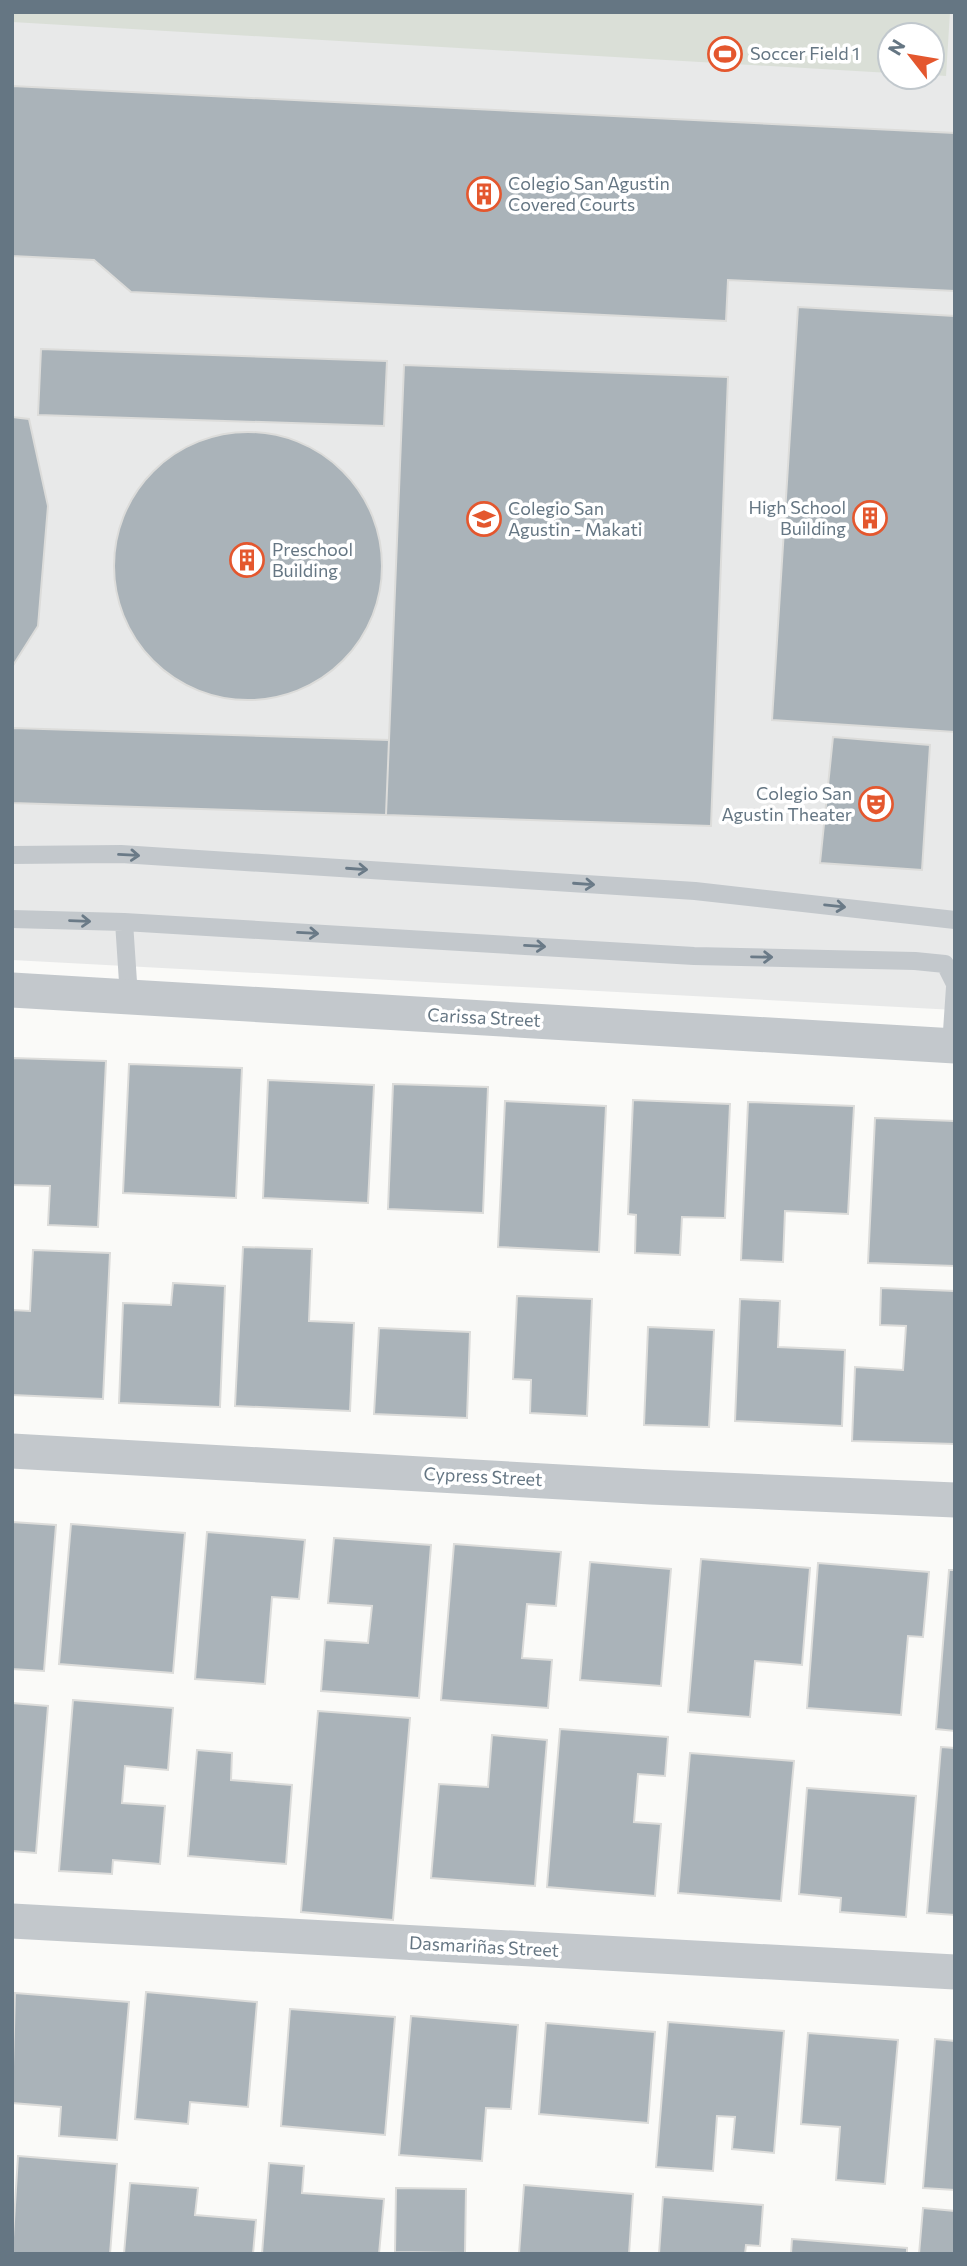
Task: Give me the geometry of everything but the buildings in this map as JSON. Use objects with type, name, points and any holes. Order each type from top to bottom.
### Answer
[{"type":"street","name":"Carissa Street","points":[[12,990],[953,1046]]},
{"type":"street","name":"Cypress Street","points":[[12,1451],[652,1487],[955,1500]]},
{"type":"street","name":"Dasmariñas Street","points":[[12,1921],[955,1972]]},
{"type":"lane","points":[[12,855],[121,855],[695,891],[955,919]]},
{"type":"lane","points":[[12,919],[124,922],[694,956],[945,964],[955,986],[953,1046]]},
{"type":"lane","points":[[124,922],[129,997]]},
{"type":"shaded area","name":"Colegio San Agustin - Makati","points":[[12,12],[955,12],[955,1010],[12,960]]},
{"type":"shaded area","name":"Soccer Field 1","points":[[12,12],[950,12],[946,76],[946,21],[876,21],[876,72],[12,22]]},
{"type":"place","name":"Soccer Field 1","points":[[725,54]]},
{"type":"place","name":"Colegio San Agustin Covered Courts","points":[[484,194]]},
{"type":"place","name":"High School Building","points":[[870,518]]},
{"type":"place","name":"Colegio San Agustin - Makati","points":[[484,519]]},
{"type":"place","name":"Preschool Building","points":[[247,560]]},
{"type":"place","name":"Colegio San Agustin Theater","points":[[876,804]]}]
